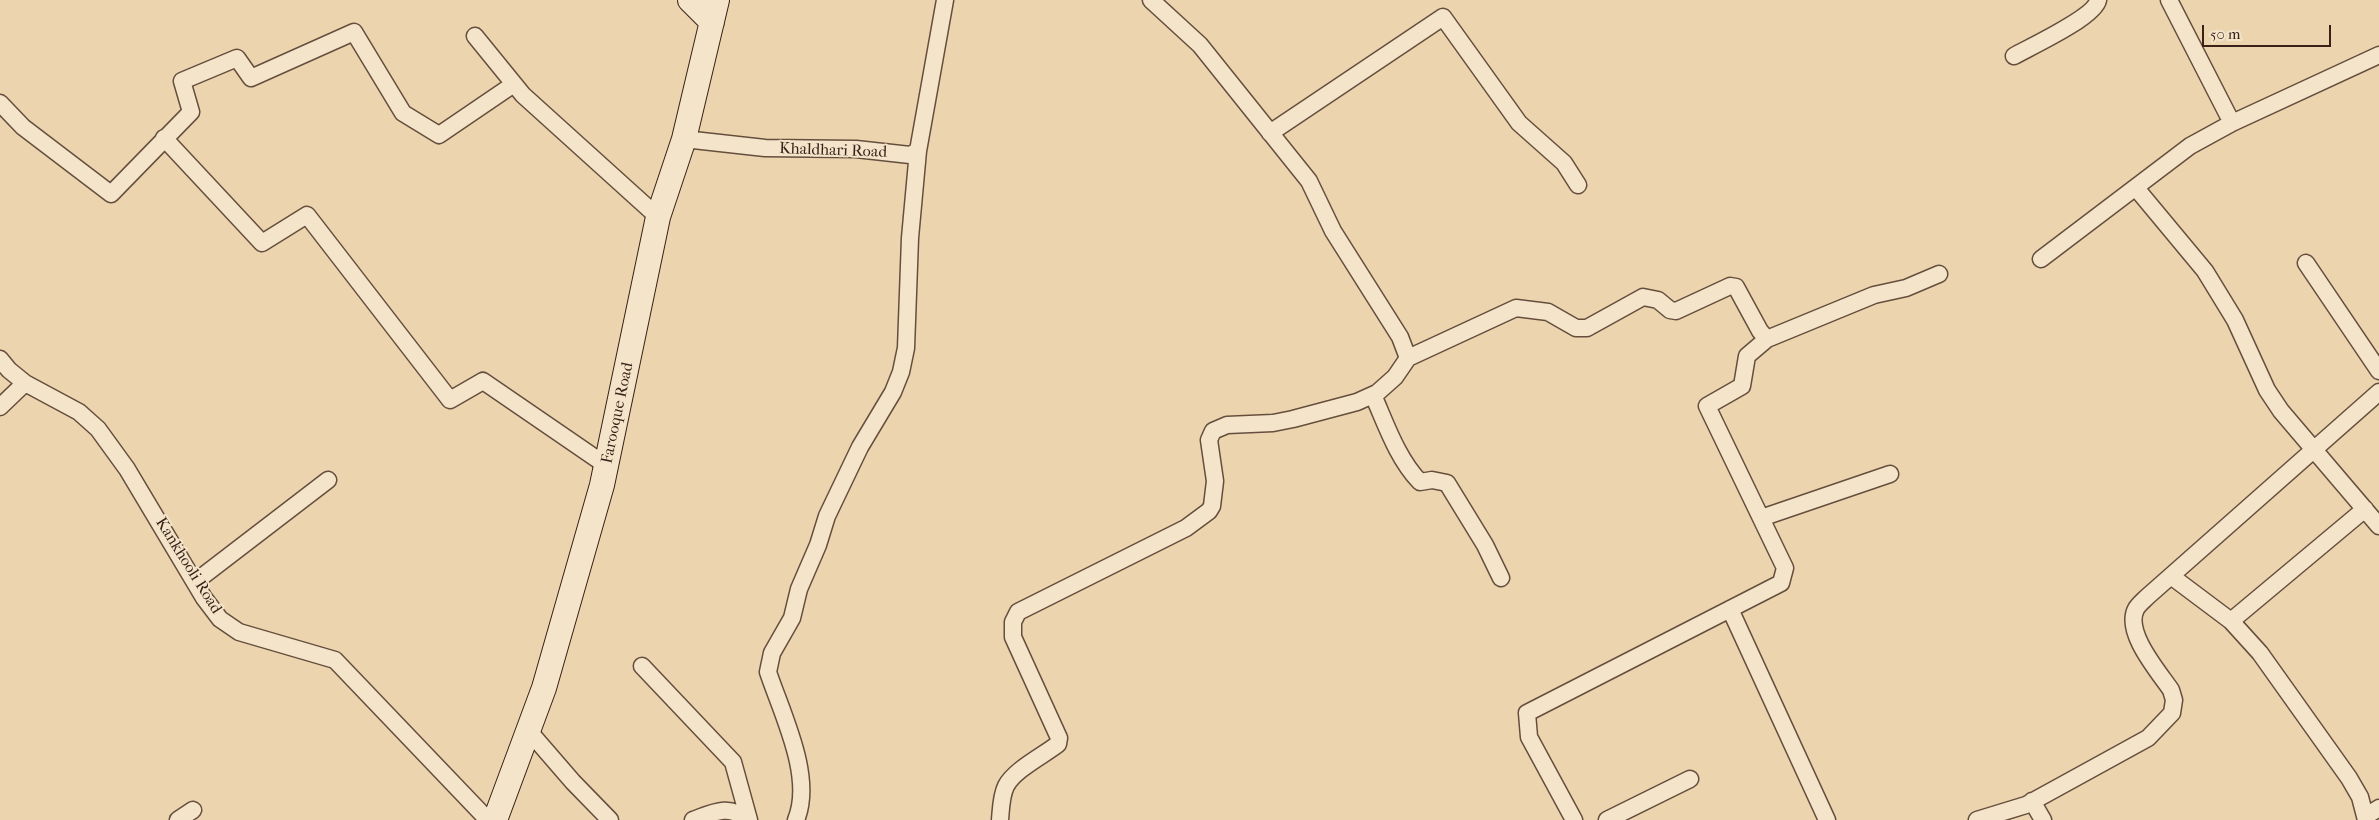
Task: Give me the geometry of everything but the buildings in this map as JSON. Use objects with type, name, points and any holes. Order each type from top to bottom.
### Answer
[{"type":"main road","points":[[690,0],[715,11]]},
{"type":"main road","name":"Farooque Road","points":[[495,820],[544,688],[607,466],[658,218],[684,139],[715,11]]},
{"type":"street","points":[[796,820],[801,807],[802,796],[797,761],[791,733],[768,672],[768,662],[792,618],[799,590],[847,470],[874,421],[893,392],[901,372],[906,348],[910,238],[918,151],[944,0]]},
{"type":"street","points":[[1151,0],[1200,45],[1309,181],[1333,231],[1400,337],[1408,358]]},
{"type":"street","points":[[2014,56],[2085,15],[2092,10],[2098,0]]},
{"type":"street","points":[[2169,0],[2232,123]]},
{"type":"street","points":[[1270,133],[1443,18],[1520,123],[1564,163],[1578,185]]},
{"type":"street","points":[[0,103],[23,127],[111,194],[190,112],[182,81],[237,58],[251,78],[354,32],[403,114],[439,135],[514,84]]},
{"type":"street","points":[[476,36],[523,95],[658,218]]},
{"type":"street","points":[[2041,259],[2190,146],[2232,123],[2379,55]]},
{"type":"street","points":[[164,138],[262,243],[307,215],[450,400],[483,381],[607,466]]},
{"type":"street","name":"Khaldhari Road","points":[[684,139],[764,148],[832,148],[910,155],[918,151]]},
{"type":"street","points":[[2136,188],[2205,270],[2235,320],[2267,390],[2282,411],[2379,526]]},
{"type":"street","points":[[2306,263],[2379,371]]},
{"type":"street","points":[[1574,820],[1529,736],[1527,713],[1781,583],[1785,568],[1707,406],[1742,386],[1747,356],[1767,339],[1874,295],[1906,288],[1939,274]]},
{"type":"street","points":[[1000,820],[1002,798],[1006,785],[1013,776],[1058,744],[1059,738],[1013,637],[1013,622],[1018,612],[1186,528],[1209,511],[1212,506],[1215,481],[1209,440],[1213,431],[1219,427],[1241,423],[1272,423],[1300,418],[1373,395],[1394,377],[1408,358],[1516,308],[1548,312],[1576,328],[1587,328],[1644,297],[1658,300],[1670,310],[1676,311],[1730,286],[1736,287],[1760,331],[1767,339]]},
{"type":"street","name":"Kankhooli Road","points":[[0,359],[8,370],[25,383],[79,412],[98,429],[127,469],[195,582],[220,619],[239,632],[335,660],[488,820]]},
{"type":"street","points":[[0,406],[25,383]]},
{"type":"street","points":[[1977,820],[2032,801],[2148,738],[2172,713],[2174,700],[2171,690],[2136,636],[2133,624],[2136,609],[2379,392]]},
{"type":"street","points":[[1373,395],[1398,451],[1411,473],[1420,482],[1432,480],[1447,483],[1485,545],[1501,578]]},
{"type":"street","points":[[1761,518],[1890,474]]},
{"type":"street","points":[[195,582],[328,480]]},
{"type":"street","points":[[2231,621],[2365,509]]},
{"type":"street","points":[[2171,576],[2231,621],[2269,665],[2349,778],[2370,814]]},
{"type":"street","points":[[1730,609],[1827,820]]},
{"type":"street","points":[[642,666],[733,762],[748,820]]},
{"type":"street","points":[[528,730],[573,782],[610,820]]},
{"type":"street","points":[[1607,820],[1690,779]]},
{"type":"street","points":[[2032,801],[2042,820]]},
{"type":"street","points":[[693,820],[726,809],[736,812],[748,820]]},
{"type":"street","points":[[178,820],[193,810]]}]
